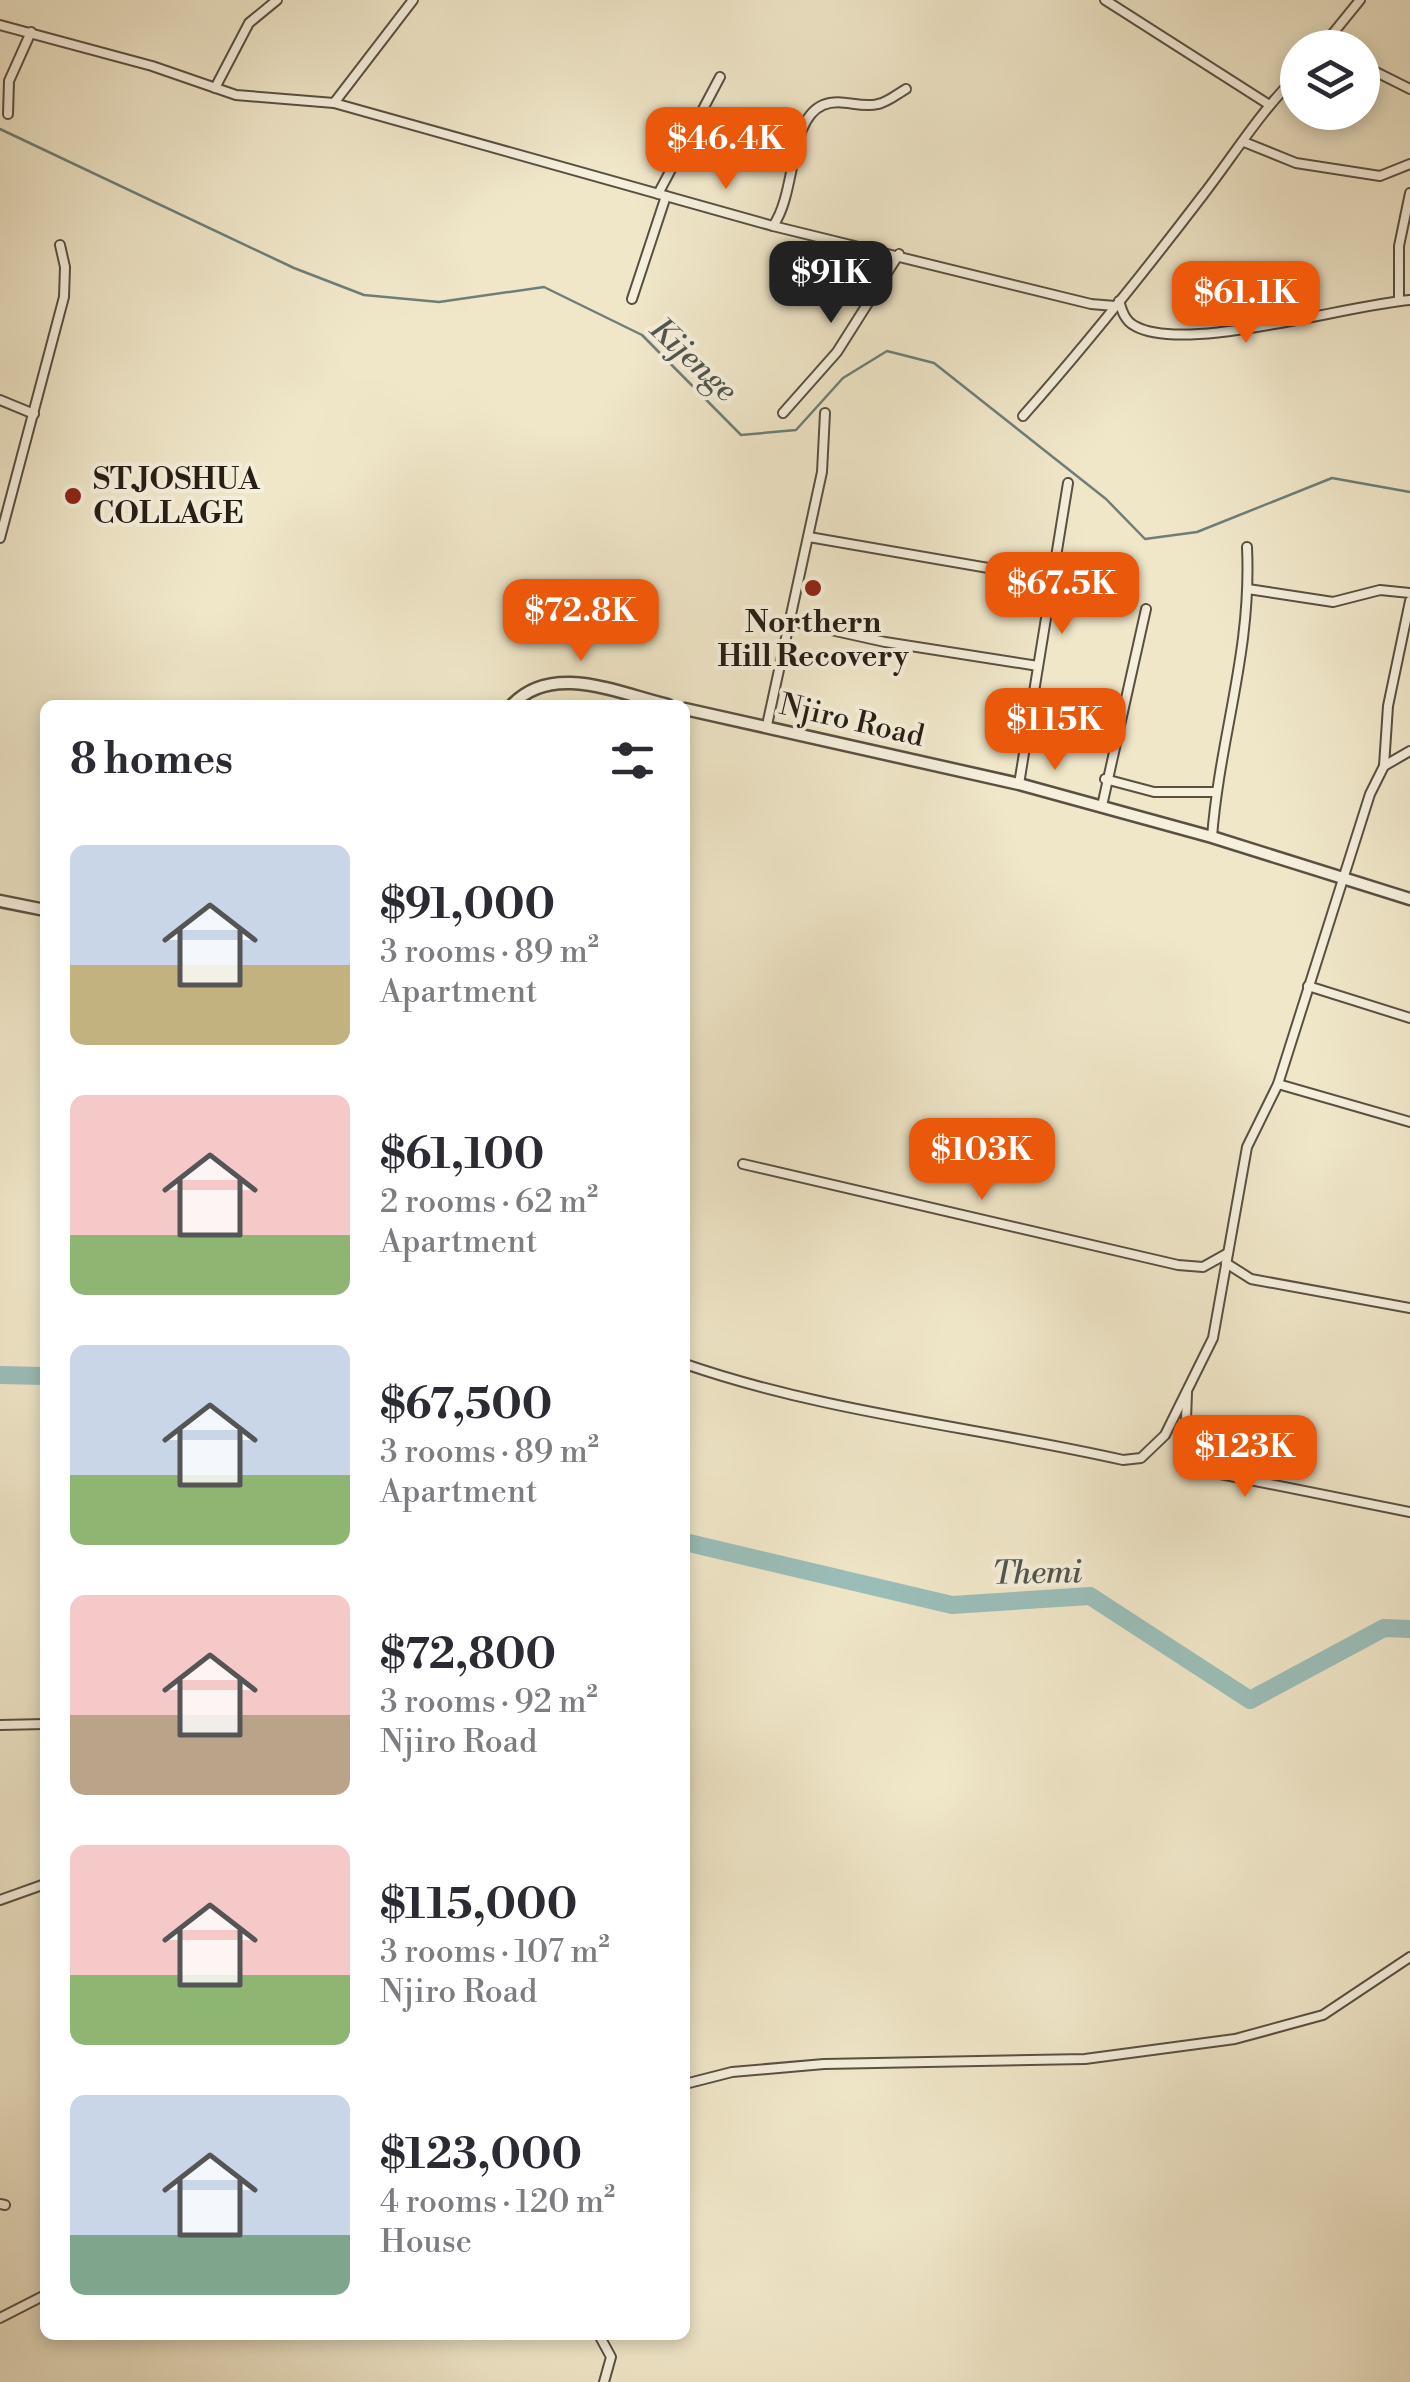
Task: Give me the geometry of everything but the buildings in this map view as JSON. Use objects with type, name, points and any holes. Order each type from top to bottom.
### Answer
[{"type":"street","points":[[216,88],[249,24],[277,0]]},
{"type":"street","points":[[334,103],[413,0]]},
{"type":"street","points":[[1106,0],[1268,104]]},
{"type":"street","points":[[1336,30],[1360,0]]},
{"type":"street","points":[[0,25],[216,88],[268,100],[334,103],[773,226],[1091,304],[1117,303]]},
{"type":"street","points":[[8,114],[9,81],[31,32]]},
{"type":"street","points":[[1380,74],[1410,89]]},
{"type":"street","points":[[632,298],[662,195],[720,77]]},
{"type":"street","points":[[773,226],[790,195],[799,133],[809,116],[830,102],[876,105],[906,88]]},
{"type":"street","points":[[1023,416],[1117,303],[1280,92]]},
{"type":"street","points":[[1244,142],[1296,163],[1380,176],[1410,164]]},
{"type":"street","points":[[1399,301],[1399,246],[1410,193]]},
{"type":"street","points":[[0,538],[64,297],[60,245]]},
{"type":"street","points":[[783,414],[837,352],[899,254]]},
{"type":"street","points":[[1117,303],[1136,327],[1180,336],[1217,334],[1410,300]]},
{"type":"street","points":[[0,400],[34,414]]},
{"type":"street","points":[[767,726],[822,472],[825,413]]},
{"type":"street","points":[[1019,784],[1068,484]]},
{"type":"street","points":[[808,537],[1052,579]]},
{"type":"street","points":[[1212,837],[1216,792],[1244,654],[1247,547]]},
{"type":"street","points":[[690,1366],[749,1385],[884,1415],[1002,1433],[1123,1460],[1141,1458],[1165,1435],[1213,1338],[1247,1147],[1278,1084],[1346,880],[1370,794],[1384,766],[1388,706],[1410,597],[1380,590],[1333,602],[1248,588]]},
{"type":"street","points":[[1102,806],[1105,780],[1132,686],[1146,609]]},
{"type":"street","points":[[790,621],[1038,666]]},
{"type":"street","points":[[520,700],[549,681],[583,684],[648,700]]},
{"type":"street","name":"Njiro Road","points":[[690,710],[1019,784],[1212,837],[1410,900]]},
{"type":"street","points":[[1384,766],[1410,751]]},
{"type":"street","points":[[1105,780],[1154,792],[1216,792]]},
{"type":"street","points":[[0,901],[40,909]]},
{"type":"street","points":[[1308,986],[1410,1018]]},
{"type":"street","points":[[1278,1084],[1410,1122]]},
{"type":"street","points":[[743,1164],[1124,1256],[1204,1267],[1227,1258]]},
{"type":"street","points":[[1227,1258],[1251,1279],[1410,1308]]},
{"type":"street","points":[[1187,1389],[1185,1446],[1196,1469],[1410,1512]]},
{"type":"street","points":[[0,1725],[40,1724]]},
{"type":"street","points":[[0,1900],[40,1886]]},
{"type":"street","points":[[690,2083],[775,2068],[1085,2059],[1235,2039],[1322,2015],[1410,1958]]},
{"type":"street","points":[[0,2318],[40,2298]]},
{"type":"street","points":[[602,2340],[611,2358],[604,2382]]},
{"type":"waterway","name":"Kijenge","points":[[0,129],[294,268],[364,295],[439,302],[544,287],[642,335],[741,435],[796,430],[843,378],[887,351],[934,363],[1106,499],[1145,539],[1197,532],[1332,478],[1410,492]]},
{"type":"waterway","name":"Themi","points":[[0,1375],[40,1376]]},
{"type":"waterway","name":"Themi","points":[[690,1543],[952,1605],[1090,1596],[1250,1700],[1384,1628],[1410,1629]]},
{"type":"place","name":"ST.JOSHUA COLLAGE","points":[[73,496]]},
{"type":"place","name":"Northern Hill Recovery","points":[[813,588]]}]
